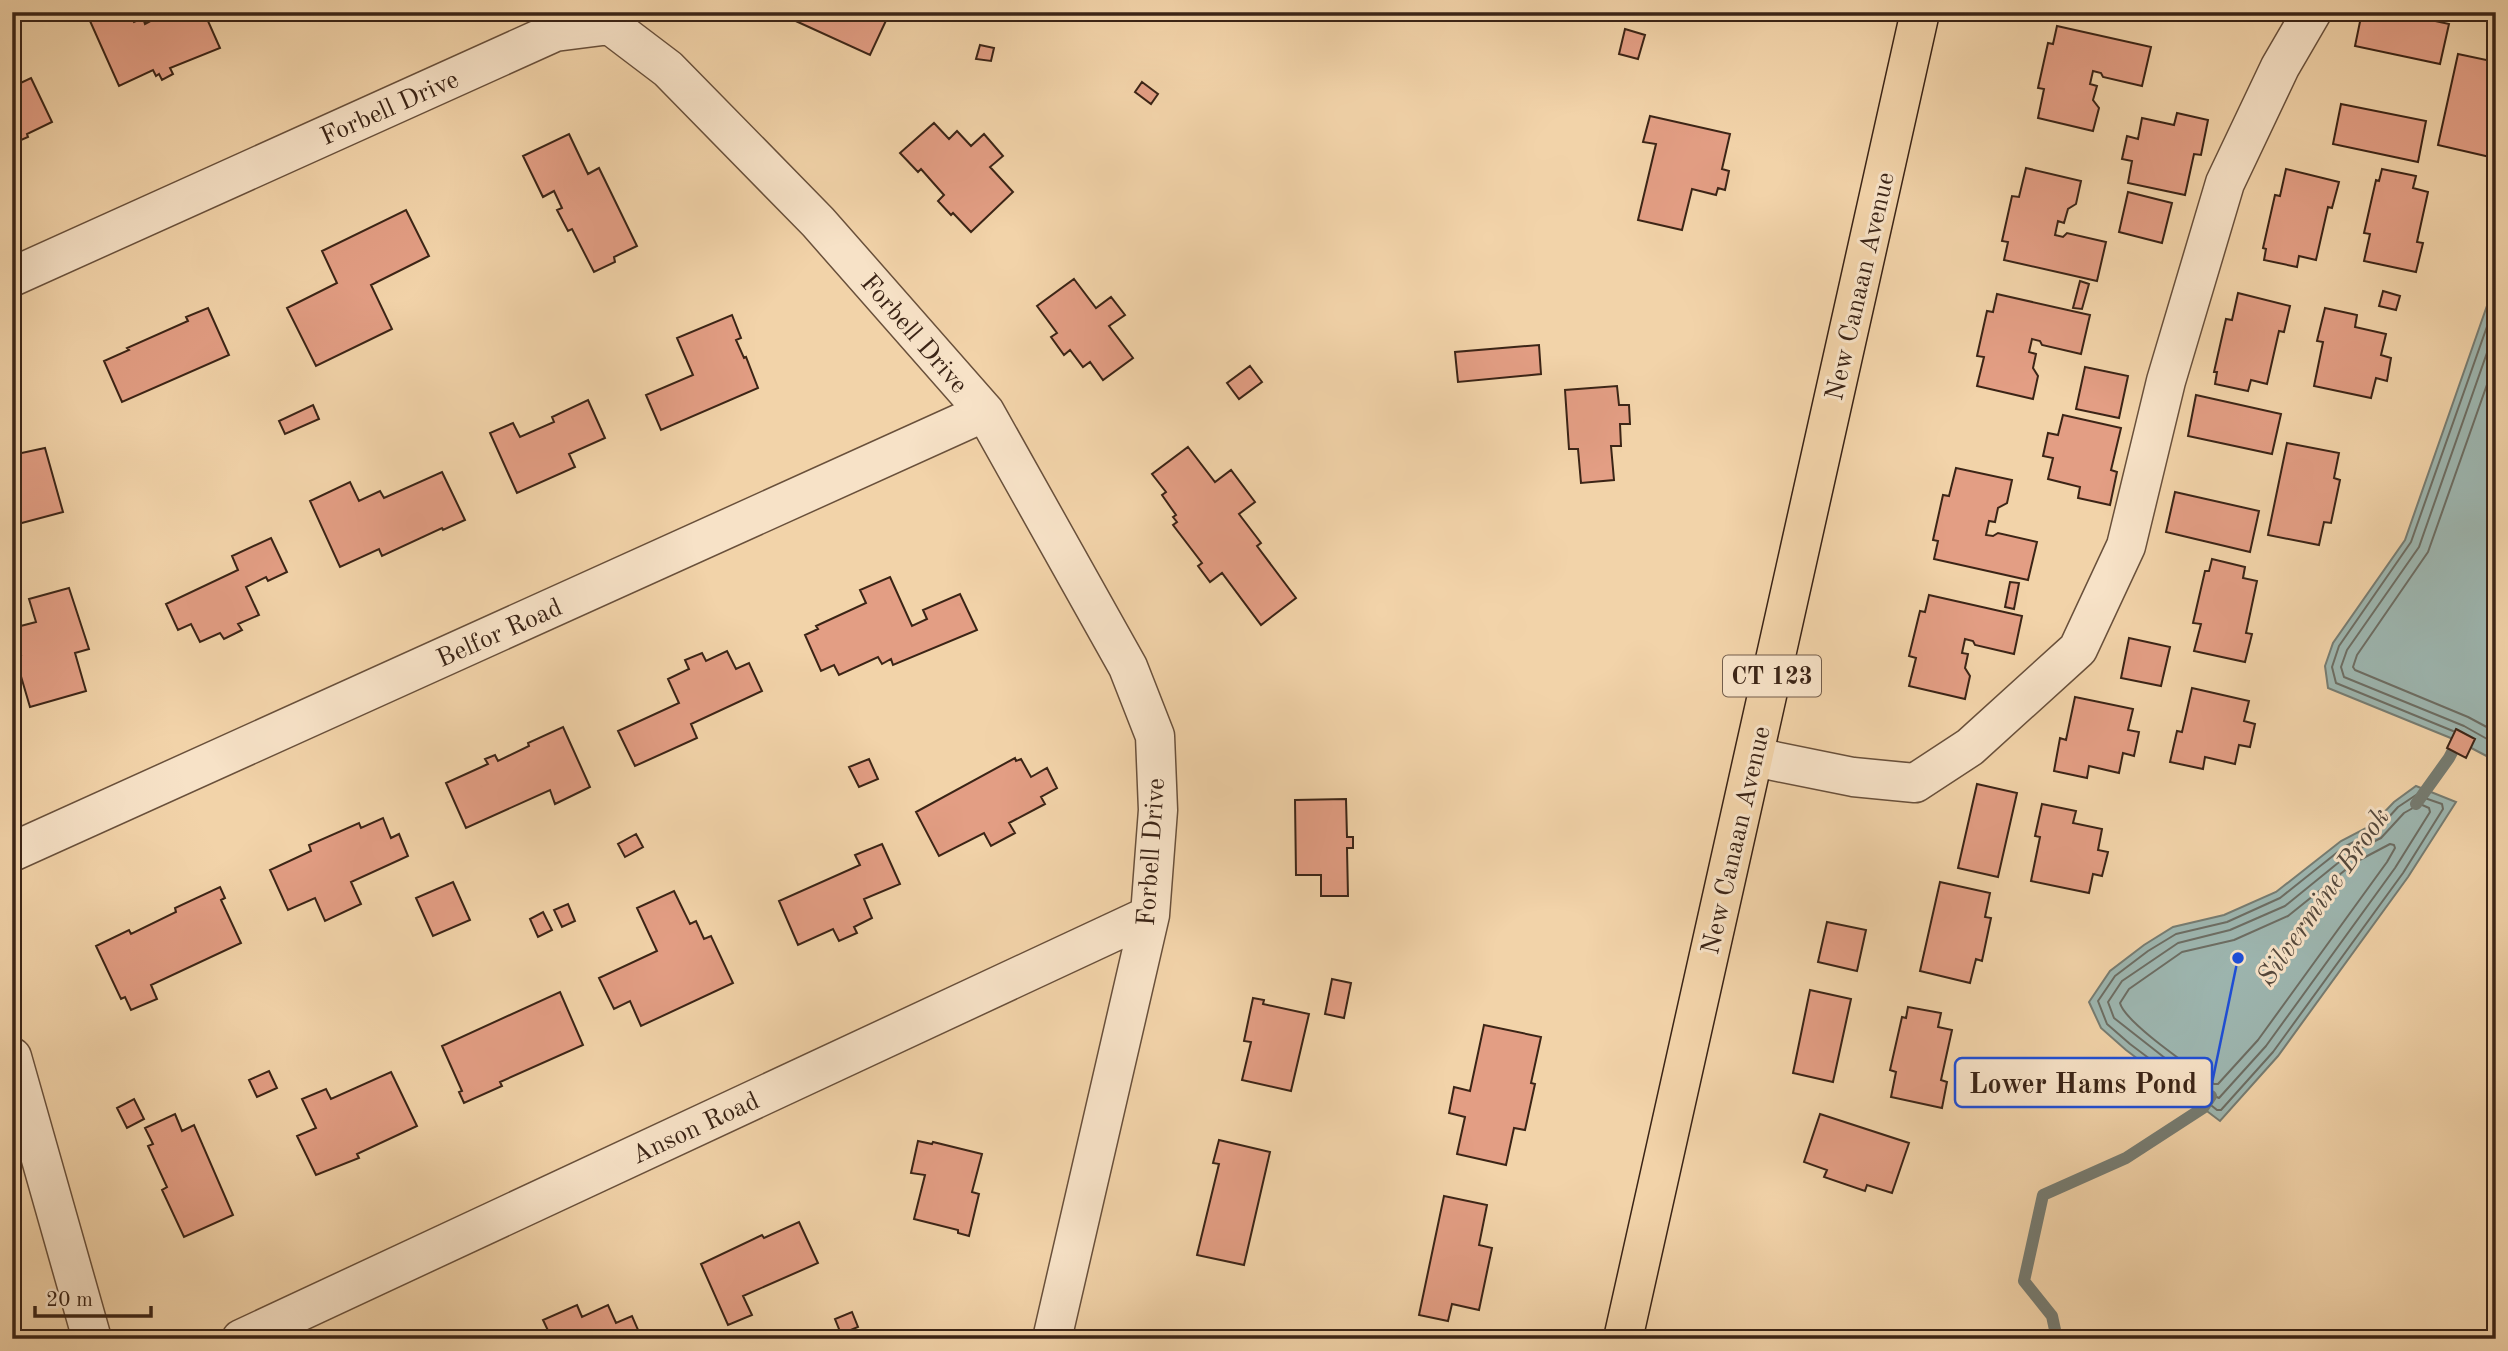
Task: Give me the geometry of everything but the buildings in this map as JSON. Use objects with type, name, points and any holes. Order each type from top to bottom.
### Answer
[{"type":"main road","name":"New Canaan Avenue","points":[[1623,1339],[1920,12]]},
{"type":"street","points":[[1754,757],[1853,777],[1914,782],[1970,747],[2078,649],[2126,546],[2166,381],[2225,183],[2280,67],[2312,12]]},
{"type":"street","name":"Forbell Drive","points":[[12,277],[555,32],[612,19],[668,69],[818,222],[985,412],[1128,667],[1155,736],[1158,810],[1150,915],[1052,1339]]},
{"type":"street","name":"Belfor Road","points":[[12,852],[985,412]]},
{"type":"street","name":"Anson Road","points":[[241,1339],[1150,915]]},
{"type":"street","points":[[12,1057],[92,1339]]},
{"type":"water","points":[[2496,280],[2496,761],[2458,741],[2328,688],[2325,666],[2333,643],[2405,540]]},
{"type":"water","points":[[2416,786],[2456,802],[2408,877],[2278,1056],[2220,1121],[2101,1028],[2089,1002],[2110,971],[2173,927],[2224,915],[2276,892],[2341,841],[2372,825],[2394,802]]},
{"type":"waterway","name":"Silvermine Brook","points":[[2416,804],[2449,758],[2460,737]]},
{"type":"waterway","name":"Silvermine Brook","points":[[2057,1339],[2052,1316],[2024,1281],[2043,1195],[2126,1158],[2203,1108],[2211,1096]]},
{"type":"place","name":"Lower Hams Pond","points":[[2238,958]]}]
